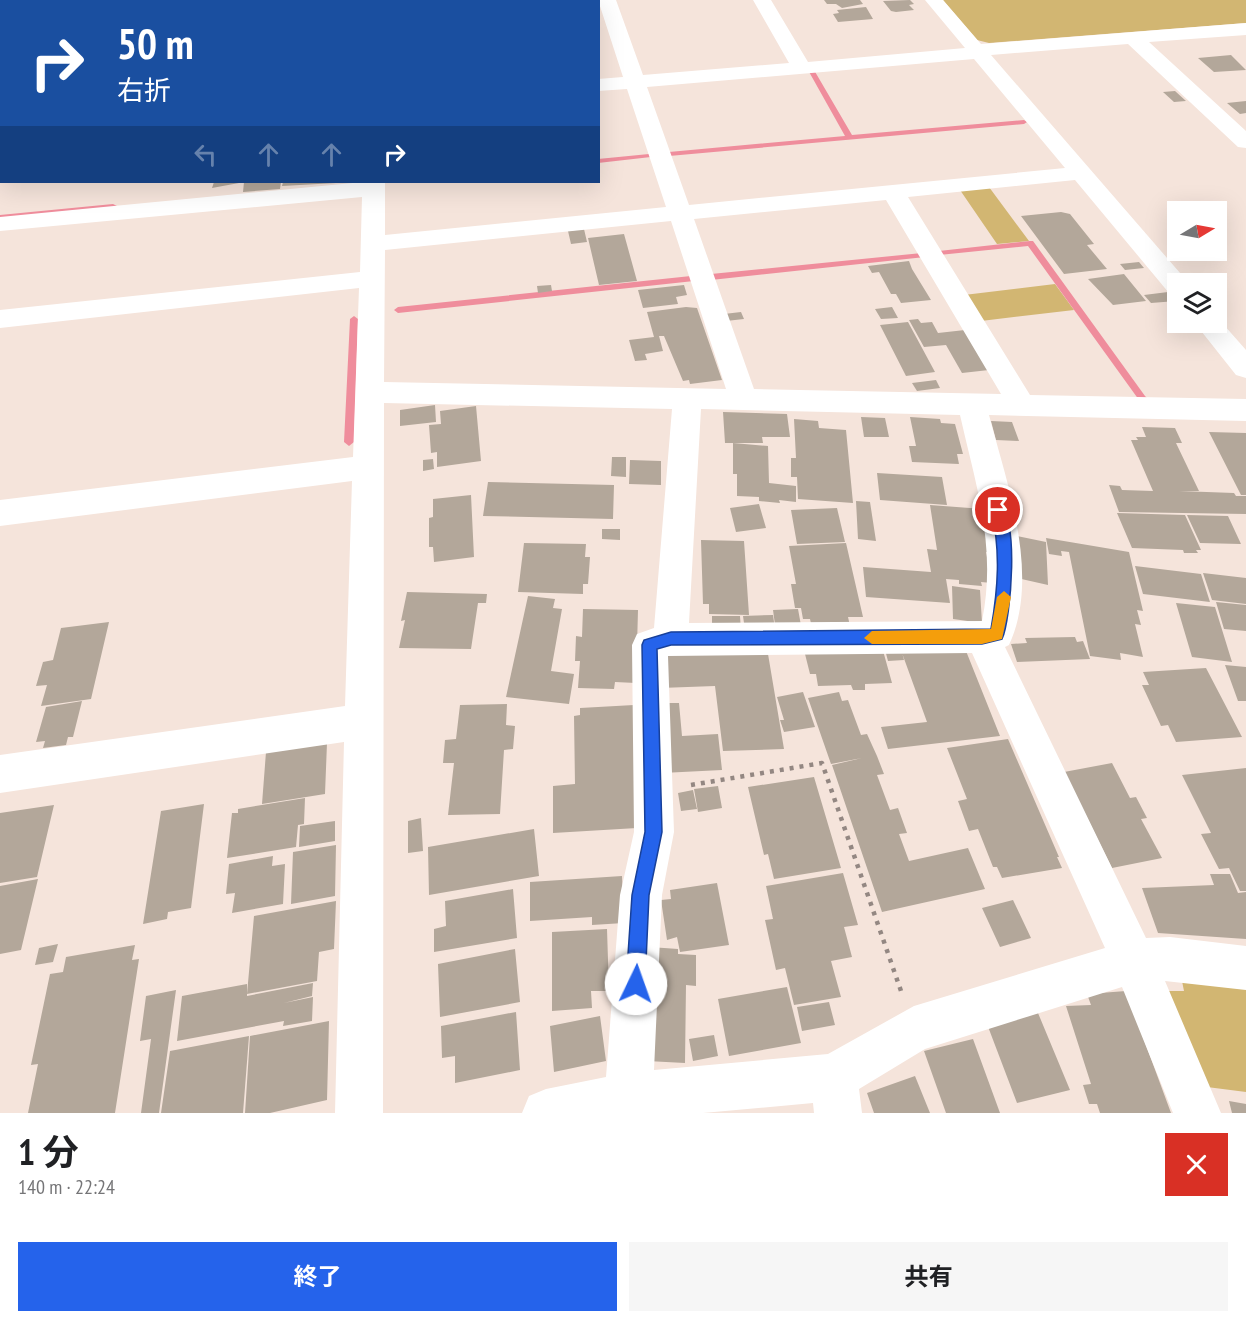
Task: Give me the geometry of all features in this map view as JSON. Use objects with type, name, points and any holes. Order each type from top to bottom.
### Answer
[{"type":"street","points":[[607,0],[744,401]]},
{"type":"street","points":[[762,0],[802,68]]},
{"type":"street","points":[[934,0],[1167,275]]},
{"type":"street","points":[[600,85],[1246,29]]},
{"type":"street","points":[[1133,38],[1246,142]]},
{"type":"street","points":[[373,244],[1081,173]]},
{"type":"street","points":[[0,224],[374,185],[367,467],[358,1113]]},
{"type":"street","points":[[893,192],[1022,406]]},
{"type":"street","points":[[0,319],[371,279]]},
{"type":"street","points":[[1217,333],[1246,368]]},
{"type":"street","points":[[369,392],[1246,410]]},
{"type":"street","points":[[671,639],[687,400]]},
{"type":"street","points":[[629,1096],[641,895],[654,832],[650,645],[671,639],[982,637],[997,634],[1005,591],[1003,531],[972,405]]},
{"type":"street","points":[[0,513],[367,467]]},
{"type":"street","points":[[982,637],[1134,962],[1197,1113]]},
{"type":"street","points":[[0,774],[363,721]]},
{"type":"street","points":[[546,1113],[629,1096],[836,1095],[914,1029],[1134,962],[1170,959],[1246,968]]},
{"type":"path","points":[[653,791],[822,764],[914,1029]]},
{"type":"shaded area","points":[[943,0],[1246,0],[1246,23],[989,43],[977,40]]},
{"type":"shaded area","points":[[989,187],[1029,241],[997,244],[960,190]]},
{"type":"shaded area","points":[[1055,284],[1074,310],[981,321],[964,295]]},
{"type":"shaded area","points":[[1181,976],[1246,985],[1246,1092],[1207,1087],[1165,991],[1184,991]]},
{"type":"building","points":[[824,0],[860,0],[863,4],[842,8],[836,4],[827,4]]},
{"type":"building","points":[[910,0],[914,4],[909,5],[914,10],[896,12],[891,11],[883,1]]},
{"type":"building","points":[[866,7],[873,19],[838,22],[833,14],[839,13],[837,10]]},
{"type":"building","points":[[1231,55],[1246,70],[1214,72],[1198,58]]},
{"type":"building","points":[[1175,91],[1186,101],[1174,102],[1163,92]]},
{"type":"building","points":[[1246,101],[1246,113],[1240,114],[1227,103]]},
{"type":"building","points":[[214,183],[239,183],[212,188]]},
{"type":"building","points":[[244,183],[281,183],[280,189],[243,192]]},
{"type":"building","points":[[283,183],[336,183],[282,186]]},
{"type":"building","points":[[1061,212],[1070,214],[1094,244],[1087,245],[1107,269],[1064,274],[1021,216]]},
{"type":"building","points":[[584,229],[587,242],[571,244],[568,231]]},
{"type":"building","points":[[624,234],[637,281],[599,285],[588,238]]},
{"type":"building","points":[[909,261],[931,300],[901,303],[896,294],[891,294],[879,272],[872,273],[868,266]]},
{"type":"building","points":[[1139,262],[1144,268],[1125,270],[1120,264]]},
{"type":"building","points":[[1124,274],[1146,301],[1113,305],[1088,279]]},
{"type":"building","points":[[551,285],[552,291],[538,293],[537,286]]},
{"type":"building","points":[[684,285],[687,295],[676,297],[678,304],[643,308],[638,290]]},
{"type":"building","points":[[1167,292],[1167,302],[1151,303],[1144,295]]},
{"type":"building","points":[[686,307],[697,308],[722,380],[690,384],[689,380],[683,381],[664,336],[659,336],[663,351],[645,354],[647,360],[635,361],[629,340],[654,337],[647,312]]},
{"type":"building","points":[[892,307],[898,318],[881,319],[875,309]]},
{"type":"building","points":[[741,312],[744,319],[726,321],[724,314]]},
{"type":"building","points":[[918,319],[921,323],[932,322],[938,333],[965,330],[989,370],[962,373],[946,345],[924,347],[909,320]]},
{"type":"building","points":[[908,322],[935,372],[906,376],[880,325]]},
{"type":"building","points":[[936,380],[940,388],[917,391],[912,383]]},
{"type":"building","points":[[435,405],[436,422],[400,426],[400,410]]},
{"type":"building","points":[[476,406],[481,461],[437,467],[437,452],[431,453],[429,425],[441,424],[440,411]]},
{"type":"building","points":[[723,412],[787,414],[790,437],[762,437],[763,443],[725,443]]},
{"type":"building","points":[[861,417],[885,418],[889,437],[864,437]]},
{"type":"building","points":[[910,417],[940,419],[941,423],[955,424],[963,454],[957,454],[959,464],[912,462],[909,446],[916,446]]},
{"type":"building","points":[[794,419],[818,421],[819,428],[846,430],[853,503],[798,499],[797,477],[791,477],[791,458],[796,458]]},
{"type":"building","points":[[991,421],[1012,422],[1019,441],[996,440]]},
{"type":"building","points":[[1142,427],[1175,428],[1182,443],[1176,443],[1199,491],[1179,491],[1234,493],[1236,496],[1246,496],[1246,514],[1119,512],[1109,485],[1120,486],[1122,490],[1153,491],[1131,440],[1138,440],[1136,437],[1146,437]]},
{"type":"building","points":[[1209,432],[1246,433],[1246,495],[1241,495]]},
{"type":"building","points":[[733,443],[768,446],[769,483],[796,486],[796,502],[759,501],[759,497],[737,496],[737,474],[733,474]]},
{"type":"building","points":[[612,457],[626,457],[626,477],[611,476]]},
{"type":"building","points":[[433,459],[434,469],[423,471],[423,460]]},
{"type":"building","points":[[630,460],[661,461],[661,485],[629,484]]},
{"type":"building","points":[[877,473],[942,477],[947,505],[880,500]]},
{"type":"building","points":[[488,482],[614,485],[613,519],[483,516]]},
{"type":"building","points":[[471,495],[474,557],[434,562],[433,547],[429,547],[429,518],[433,517],[433,499]]},
{"type":"building","points":[[856,501],[870,502],[876,541],[858,539]]},
{"type":"building","points":[[759,504],[766,528],[736,532],[730,508]]},
{"type":"building","points":[[930,505],[983,509],[992,553],[986,552],[992,583],[981,582],[982,586],[959,584],[959,580],[946,579],[950,603],[866,597],[863,567],[931,572],[927,549],[937,550]]},
{"type":"building","points":[[837,508],[845,542],[797,544],[791,510]]},
{"type":"building","points":[[1117,513],[1185,515],[1201,550],[1196,550],[1198,553],[1184,553],[1183,550],[1132,548]]},
{"type":"building","points":[[1187,515],[1228,516],[1241,544],[1200,543]]},
{"type":"building","points":[[602,529],[620,529],[620,540],[602,539]]},
{"type":"building","points":[[1017,536],[1046,542],[1048,585],[1017,578]]},
{"type":"building","points":[[1046,538],[1129,552],[1143,611],[1137,610],[1141,625],[1135,624],[1143,657],[1120,653],[1121,660],[1090,656],[1069,552],[1061,551],[1062,556],[1049,554]]},
{"type":"building","points":[[701,540],[744,541],[749,615],[709,614],[709,604],[703,604]]},
{"type":"building","points":[[524,543],[586,544],[585,557],[590,557],[588,584],[583,584],[583,594],[518,592]]},
{"type":"building","points":[[846,543],[863,617],[848,617],[850,626],[812,628],[810,619],[803,619],[801,608],[795,608],[791,584],[796,584],[789,546]]},
{"type":"building","points":[[1135,566],[1201,574],[1210,602],[1143,594]]},
{"type":"building","points":[[1203,573],[1246,578],[1246,604],[1212,600]]},
{"type":"building","points":[[952,586],[980,590],[982,623],[953,619]]},
{"type":"building","points":[[407,592],[487,594],[486,603],[478,603],[471,649],[399,648],[405,620],[401,621]]},
{"type":"building","points":[[528,596],[555,599],[553,608],[562,609],[551,671],[574,674],[569,704],[506,697]]},
{"type":"building","points":[[1216,602],[1246,605],[1246,631],[1224,629]]},
{"type":"building","points":[[1176,603],[1215,607],[1232,662],[1192,657]]},
{"type":"building","points":[[583,609],[638,610],[636,683],[615,682],[614,689],[578,688],[580,661],[575,661],[576,636],[582,637]]},
{"type":"building","points":[[798,609],[802,631],[776,632],[773,610]]},
{"type":"building","points":[[773,615],[775,629],[745,630],[743,616]]},
{"type":"building","points":[[712,616],[740,616],[741,631],[712,629]]},
{"type":"building","points":[[109,622],[91,699],[41,706],[47,685],[36,686],[43,662],[53,660],[61,628]]},
{"type":"building","points":[[1075,637],[1077,642],[1083,641],[1090,659],[1017,662],[1011,644],[1027,643],[1025,638]]},
{"type":"building","points":[[900,645],[904,660],[888,661],[884,646]]},
{"type":"building","points":[[964,646],[1000,736],[888,749],[881,727],[927,722],[902,653]]},
{"type":"building","points":[[882,647],[892,683],[865,684],[865,690],[853,690],[851,685],[818,686],[816,674],[810,674],[804,650]]},
{"type":"building","points":[[657,653],[768,654],[784,749],[723,751],[715,686],[660,688]]},
{"type":"building","points":[[1225,665],[1246,667],[1246,701],[1238,701]]},
{"type":"building","points":[[1206,668],[1242,737],[1176,742],[1168,725],[1161,726],[1142,685],[1149,685],[1143,672]]},
{"type":"building","points":[[803,692],[815,727],[784,732],[780,720],[784,720],[777,697]]},
{"type":"building","points":[[839,692],[842,701],[848,700],[861,735],[867,734],[877,756],[884,774],[877,775],[890,810],[898,808],[907,833],[899,834],[909,861],[968,848],[985,889],[882,912],[832,765],[862,758],[831,764],[808,698]]},
{"type":"building","points":[[82,701],[73,737],[68,737],[66,745],[43,748],[45,741],[36,742],[46,707]]},
{"type":"building","points":[[657,703],[679,703],[682,736],[718,734],[722,770],[662,773]]},
{"type":"building","points":[[507,704],[506,725],[515,726],[513,749],[504,750],[500,814],[448,815],[454,763],[443,763],[445,740],[456,739],[460,705]]},
{"type":"building","points":[[634,705],[637,828],[553,833],[553,786],[575,784],[574,716],[580,715],[580,708]]},
{"type":"building","points":[[1008,739],[1062,868],[1002,878],[997,867],[993,867],[978,829],[969,831],[958,801],[967,799],[947,748]]},
{"type":"building","points":[[327,743],[325,794],[262,804],[266,752]]},
{"type":"building","points":[[1112,763],[1130,798],[1136,797],[1147,818],[1141,819],[1162,858],[1112,868],[1064,772]]},
{"type":"building","points":[[1246,768],[1246,891],[1240,891],[1229,868],[1219,869],[1201,834],[1211,833],[1182,775]]},
{"type":"building","points":[[814,777],[841,868],[774,879],[768,854],[764,855],[748,787]]},
{"type":"building","points":[[718,786],[722,808],[698,812],[694,789]]},
{"type":"building","points":[[693,790],[697,809],[681,811],[678,793]]},
{"type":"building","points":[[305,798],[304,824],[298,825],[296,847],[227,858],[232,813],[238,813],[238,809]]},
{"type":"building","points":[[204,804],[191,908],[168,912],[167,919],[143,924],[161,811]]},
{"type":"building","points":[[54,805],[37,877],[0,883],[0,813]]},
{"type":"building","points":[[421,818],[423,851],[408,853],[408,821]]},
{"type":"building","points":[[335,821],[335,841],[299,847],[300,826]]},
{"type":"building","points":[[534,829],[539,876],[429,895],[428,847]]},
{"type":"building","points":[[336,845],[335,896],[291,904],[293,852]]},
{"type":"building","points":[[273,856],[272,866],[285,864],[283,904],[232,913],[235,893],[226,894],[229,864]]},
{"type":"building","points":[[843,873],[858,925],[844,927],[852,957],[831,961],[841,997],[794,1005],[785,968],[776,970],[765,920],[773,919],[766,886]]},
{"type":"building","points":[[1210,874],[1230,874],[1238,893],[1246,892],[1246,939],[1158,933],[1142,888],[1214,885]]},
{"type":"building","points":[[622,876],[624,923],[592,925],[592,917],[530,921],[530,882]]},
{"type":"building","points":[[38,879],[21,950],[0,954],[0,886]]},
{"type":"building","points":[[717,883],[729,945],[680,952],[677,937],[667,940],[661,900],[671,899],[670,890]]},
{"type":"building","points":[[513,889],[517,938],[434,952],[434,929],[446,926],[445,901]]},
{"type":"building","points":[[1013,900],[1031,938],[1000,947],[982,908]]},
{"type":"building","points":[[336,901],[334,949],[319,952],[317,981],[247,994],[254,916]]},
{"type":"building","points":[[607,929],[609,991],[591,991],[592,1008],[552,1011],[552,932]]},
{"type":"building","points":[[58,944],[53,962],[35,965],[39,948]]},
{"type":"building","points":[[135,945],[132,960],[139,959],[115,1113],[28,1113],[38,1064],[31,1065],[50,974],[63,972],[66,957]]},
{"type":"building","points":[[650,947],[678,949],[678,954],[696,955],[696,986],[686,985],[685,1063],[647,1061]]},
{"type":"building","points":[[515,949],[520,1002],[440,1017],[438,964]]},
{"type":"building","points":[[313,983],[312,996],[284,1003],[313,997],[312,1021],[283,1026],[284,1021],[177,1041],[182,996],[247,984],[247,996]]},
{"type":"building","points":[[787,987],[801,1043],[729,1056],[718,999]]},
{"type":"building","points":[[176,990],[159,1113],[141,1113],[151,1039],[140,1041],[146,996]]},
{"type":"building","points":[[1126,991],[1171,1113],[1100,1113],[1097,1104],[1089,1104],[1083,1085],[1091,1084],[1066,1006],[1091,1005],[1087,994]]},
{"type":"building","points":[[829,1002],[835,1025],[802,1031],[797,1007]]},
{"type":"building","points":[[516,1012],[520,1070],[455,1083],[455,1056],[442,1058],[441,1026]]},
{"type":"building","points":[[1038,1013],[1070,1090],[1017,1103],[987,1024]]},
{"type":"building","points":[[600,1016],[606,1061],[554,1072],[550,1026]]},
{"type":"building","points":[[329,1021],[327,1100],[270,1113],[245,1113],[250,1036]]},
{"type":"building","points":[[714,1035],[718,1056],[693,1061],[689,1039]]},
{"type":"building","points":[[249,1036],[243,1113],[161,1113],[170,1051]]},
{"type":"building","points":[[973,1039],[1000,1113],[946,1113],[924,1051]]},
{"type":"building","points":[[915,1076],[930,1113],[874,1113],[867,1093]]},
{"type":"building","points":[[1229,1101],[1246,1104],[1246,1113],[1232,1113]]},
{"type":"waterway","points":[[811,70],[850,138]]},
{"type":"waterway","points":[[850,138],[1024,122]]},
{"type":"waterway","points":[[669,154],[850,138]]},
{"type":"waterway","points":[[600,161],[649,156]]},
{"type":"waterway","points":[[0,217],[113,206]]},
{"type":"waterway","points":[[939,253],[1030,243],[1142,398]]},
{"type":"waterway","points":[[711,277],[922,255]]},
{"type":"waterway","points":[[398,310],[691,279]]},
{"type":"waterway","points":[[349,442],[354,319]]},
{"type":"slow traffic","points":[[872,638],[982,637],[997,634],[1004,597]]},
{"type":"route","points":[[636,984],[641,895],[654,832],[650,645],[671,639],[982,637],[997,634],[1005,591],[1003,531],[998,510]]}]
